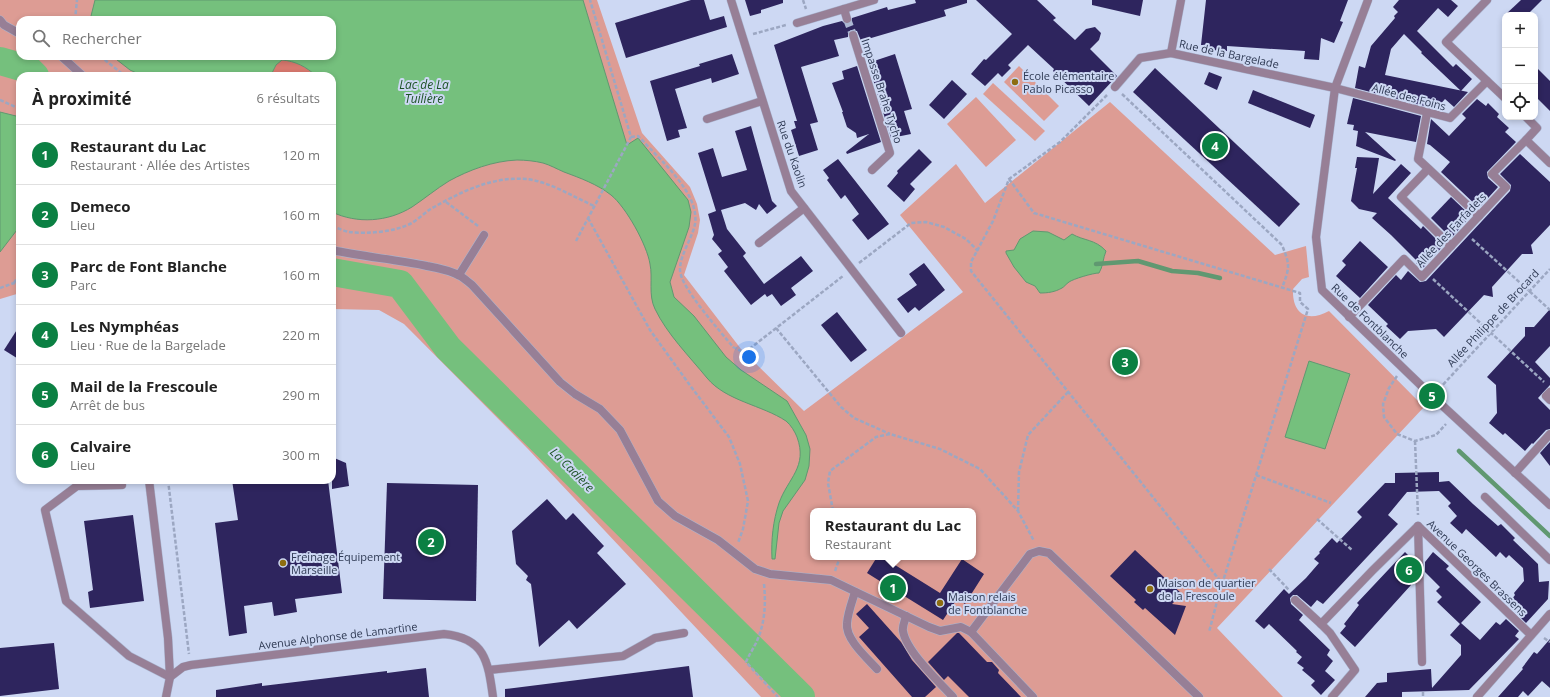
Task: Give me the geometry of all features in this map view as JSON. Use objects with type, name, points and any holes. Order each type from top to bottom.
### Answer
[{"type":"street","name":"Rue du Kaolin","points":[[731,0],[791,191],[901,333]]},
{"type":"street","points":[[797,23],[874,0]]},
{"type":"street","name":"Rue de la Bargelade","points":[[1180,0],[1171,53],[1335,88]]},
{"type":"street","name":"Rue de Fontblanche","points":[[1368,0],[1335,88],[1316,237],[1322,290],[1349,318],[1550,505]]},
{"type":"street","points":[[1487,0],[1446,42],[1502,95]]},
{"type":"street","points":[[844,9],[847,19]]},
{"type":"street","points":[[0,20],[4,25],[16,32]]},
{"type":"street","name":"Impasse Brahe Tycho","points":[[853,35],[890,153],[872,170]]},
{"type":"street","points":[[1115,87],[1140,58],[1171,53]]},
{"type":"street","points":[[65,60],[79,72]]},
{"type":"street","name":"Allée des Foins","points":[[1335,88],[1450,118],[1487,80]]},
{"type":"street","points":[[707,119],[762,101]]},
{"type":"street","points":[[1427,113],[1418,159],[1479,216]]},
{"type":"street","points":[[1529,120],[1537,128],[1526,140],[1550,163]]},
{"type":"street","name":"Allée des Farfadets","points":[[1349,318],[1404,259],[1422,277],[1426,273],[1506,186],[1492,174],[1526,140]]},
{"type":"street","points":[[1428,169],[1401,197],[1452,246]]},
{"type":"street","points":[[759,243],[804,208]]},
{"type":"street","points":[[459,275],[484,235]]},
{"type":"street","points":[[336,251],[422,265],[459,275],[472,285],[560,382],[575,394],[600,410],[620,430],[658,501],[675,516],[718,540],[755,569],[770,574],[832,580],[929,627],[940,630],[961,627],[971,632],[1033,697]]},
{"type":"street","points":[[1550,392],[1546,396],[1550,400]]},
{"type":"street","points":[[1515,473],[1550,434]]},
{"type":"street","points":[[150,484],[168,638],[170,677],[166,697]]},
{"type":"street","points":[[122,485],[76,486],[45,510],[66,601],[129,656],[170,677]]},
{"type":"street","points":[[1485,497],[1550,560]]},
{"type":"street","points":[[1418,526],[1422,662]]},
{"type":"street","name":"Avenue Georges Brassens","points":[[1321,624],[1418,526],[1531,635]]},
{"type":"street","points":[[971,632],[1030,554],[1039,551],[1049,553],[1199,697]]},
{"type":"street","points":[[855,592],[847,624],[848,631],[850,638],[877,669]]},
{"type":"street","points":[[1295,600],[1330,633],[1355,670],[1332,697]]},
{"type":"street","points":[[1477,697],[1550,614]]},
{"type":"street","points":[[906,616],[902,629],[906,642],[952,697]]},
{"type":"street","points":[[489,670],[623,656],[655,638],[684,633]]},
{"type":"street","name":"Avenue Alphonse de Lamartine","points":[[170,677],[184,667],[191,665],[444,634],[457,635],[468,640],[478,648],[484,657],[489,670],[493,697]]},
{"type":"path","points":[[76,16],[78,0]]},
{"type":"path","points":[[576,241],[631,137],[590,0]]},
{"type":"path","points":[[742,37],[797,23]]},
{"type":"path","points":[[105,60],[120,72]]},
{"type":"path","points":[[1222,583],[971,271],[971,262],[993,221],[1009,179],[1060,142],[1115,87],[1282,245],[1289,262],[1282,288]]},
{"type":"path","points":[[0,100],[16,107]]},
{"type":"path","points":[[631,137],[638,136],[643,141],[683,186],[691,200],[695,212],[695,224],[680,270],[682,278],[692,295],[734,347],[741,351],[748,350],[911,224],[926,222],[944,227],[966,239],[978,251]]},
{"type":"path","points":[[336,227],[349,232],[371,232],[394,229],[411,223],[430,210],[478,186],[495,181],[517,179],[528,179],[545,184],[594,206]]},
{"type":"path","points":[[1009,179],[1034,213],[1300,293],[1300,302],[1308,308],[1222,583],[1209,632]]},
{"type":"path","points":[[446,202],[476,223],[484,235]]},
{"type":"path","points":[[588,218],[650,330],[729,436],[740,464],[748,501],[743,529],[734,552]]},
{"type":"path","points":[[1464,232],[1550,310]]},
{"type":"path","name":"Allée Philippe de Brocard","points":[[1432,396],[1550,269]]},
{"type":"path","points":[[1426,273],[1545,383]]},
{"type":"path","points":[[0,288],[14,283],[16,280]]},
{"type":"path","points":[[776,328],[841,408],[854,418],[890,434],[940,449],[980,469],[1018,511],[1039,551]]},
{"type":"path","points":[[1403,368],[1389,388],[1383,404],[1384,417],[1397,434],[1415,441],[1436,435],[1454,416]]},
{"type":"path","points":[[1018,511],[1019,472],[1028,435],[1068,392]]},
{"type":"path","points":[[832,508],[828,483],[830,471],[876,437],[890,434]]},
{"type":"path","points":[[1415,441],[1418,526]]},
{"type":"path","points":[[1256,475],[1331,503]]},
{"type":"path","points":[[168,484],[191,665]]},
{"type":"path","points":[[1316,518],[1352,550]]},
{"type":"path","points":[[1269,569],[1289,589],[1295,600]]},
{"type":"path","points":[[763,572],[766,600],[762,628],[746,662],[778,697]]},
{"type":"path","points":[[1423,692],[1423,697]]},
{"type":"shaded area","points":[[0,0],[597,0],[642,133],[690,187],[697,204],[700,220],[698,233],[684,275],[741,349],[804,411],[963,292],[900,215],[956,164],[985,203],[1110,102],[1275,255],[1306,246],[1309,277],[1302,279],[1293,289],[1293,298],[1298,310],[1302,314],[1308,316],[1321,315],[1329,311],[1424,407],[1217,628],[1283,697],[761,697],[528,449],[404,324],[379,310],[336,309],[336,72],[16,72],[16,294],[0,299]]},
{"type":"shaded area","points":[[282,60],[300,65],[311,72],[272,72],[276,65]]},
{"type":"shaded area","points":[[1019,66],[1059,106],[1044,121],[1004,82]]},
{"type":"shaded area","points":[[993,83],[1045,131],[1035,141],[983,94]]},
{"type":"shaded area","points":[[976,97],[1016,140],[986,167],[947,124]]},
{"type":"water","name":"Lac de La Tuilière","points":[[95,0],[583,0],[627,145],[638,138],[688,200],[691,212],[689,227],[670,282],[674,297],[694,316],[726,357],[741,370],[787,401],[806,435],[810,449],[809,466],[805,480],[783,511],[779,523],[775,559],[772,559],[772,538],[775,517],[783,494],[799,464],[800,447],[796,435],[786,421],[734,397],[715,386],[672,336],[653,304],[651,292],[651,269],[645,247],[629,217],[611,195],[588,182],[546,164],[517,160],[490,164],[465,173],[444,184],[412,207],[393,216],[372,220],[362,220],[342,216],[336,214],[336,72],[311,72],[300,65],[282,60],[336,60],[336,16],[91,16]]},
{"type":"water","name":"Lac de La Tuilière","points":[[117,60],[282,60],[276,65],[272,72],[134,72]]},
{"type":"water","points":[[0,112],[16,116],[16,231],[0,252]]},
{"type":"water","points":[[1033,231],[1048,232],[1064,240],[1072,234],[1098,244],[1106,251],[1099,273],[1075,279],[1063,288],[1040,293],[1035,286],[1026,282],[1014,267],[1006,253],[1006,251],[1014,250],[1020,239]]},
{"type":"water","points":[[1309,361],[1350,374],[1325,449],[1285,437]]},
{"type":"building","points":[[691,0],[704,0],[710,20],[724,16],[727,27],[626,58],[615,23]]},
{"type":"building","points":[[745,0],[783,0],[783,3],[761,10],[761,13],[750,16]]},
{"type":"building","points":[[915,0],[967,0],[967,3],[944,10],[946,16],[861,41],[857,31],[851,30],[848,33],[848,37],[834,40],[839,56],[801,67],[818,122],[810,124],[818,150],[799,156],[791,130],[796,128],[794,121],[797,121],[774,45],[823,26],[842,21],[848,24],[851,22],[852,18],[887,7],[888,10],[916,3]]},
{"type":"building","points":[[976,0],[1037,0],[1056,18],[1053,20],[1075,40],[1086,29],[1095,27],[1101,33],[1099,40],[1090,49],[1117,76],[1089,106],[1053,71],[1054,69],[1028,45],[1008,65],[1011,68],[1002,77],[998,73],[985,86],[971,74],[984,59],[986,60],[1012,34]]},
{"type":"building","points":[[1092,0],[1143,0],[1140,16],[1092,5]]},
{"type":"building","points":[[1206,0],[1348,0],[1340,21],[1343,22],[1334,43],[1321,38],[1319,60],[1304,59],[1305,51],[1227,46],[1227,51],[1209,50],[1209,45],[1201,45]]},
{"type":"building","points":[[1399,0],[1451,0],[1458,6],[1448,17],[1438,8],[1417,31],[1453,67],[1456,64],[1472,79],[1461,91],[1468,92],[1454,107],[1445,99],[1436,109],[1355,88],[1359,66],[1365,68],[1371,46],[1395,18],[1394,16],[1398,12],[1393,7]],"holes":[[[1404,34],[1422,52],[1421,53],[1460,90],[1385,75],[1391,49]]]},
{"type":"building","points":[[1521,0],[1542,0],[1530,12],[1508,12]]},
{"type":"building","points":[[732,54],[739,74],[712,83],[711,78],[675,89],[687,128],[678,130],[680,137],[667,141],[650,81],[700,66],[699,64]]},
{"type":"building","points":[[895,54],[912,109],[904,111],[911,134],[891,138],[868,63]]},
{"type":"building","points":[[857,66],[881,142],[847,154],[846,152],[869,134],[857,138],[856,133],[847,127],[832,83],[844,79],[842,71]]},
{"type":"building","points":[[1155,68],[1300,204],[1279,227],[1133,92]]},
{"type":"building","points":[[1538,69],[1550,81],[1550,111],[1538,99]]},
{"type":"building","points":[[1209,72],[1222,77],[1217,90],[1204,84]]},
{"type":"building","points":[[952,80],[967,94],[944,119],[929,105]]},
{"type":"building","points":[[1253,90],[1315,115],[1310,128],[1248,103]]},
{"type":"building","points":[[1353,98],[1421,116],[1416,142],[1365,132],[1396,160],[1395,161],[1356,146],[1358,131],[1353,130],[1354,125],[1347,124]]},
{"type":"building","points":[[1477,99],[1486,106],[1488,103],[1499,114],[1497,117],[1509,128],[1505,132],[1516,142],[1487,172],[1488,178],[1498,187],[1479,208],[1441,172],[1450,162],[1427,144],[1431,119],[1449,136],[1466,118],[1462,114]]},
{"type":"building","points":[[751,126],[772,201],[777,206],[767,214],[759,204],[756,210],[745,203],[721,210],[727,229],[746,253],[743,256],[764,284],[801,256],[813,271],[791,288],[796,295],[781,306],[772,294],[767,297],[765,294],[751,305],[724,271],[728,267],[718,254],[722,251],[712,239],[714,235],[708,214],[716,211],[698,153],[713,148],[722,177],[747,170],[735,131]]},
{"type":"building","points":[[919,149],[932,162],[910,184],[915,189],[904,202],[887,186],[898,173],[897,171]]},
{"type":"building","points":[[1520,154],[1550,182],[1550,225],[1531,245],[1533,254],[1522,254],[1492,287],[1493,297],[1484,295],[1444,337],[1436,329],[1408,331],[1400,339],[1386,326],[1388,324],[1368,305],[1396,275],[1401,280],[1408,271],[1420,282],[1426,281],[1510,191],[1511,185],[1500,174]]},
{"type":"building","points":[[1357,157],[1379,158],[1373,194],[1401,164],[1411,173],[1388,198],[1421,229],[1423,226],[1443,246],[1422,269],[1416,263],[1417,261],[1372,218],[1377,213],[1359,209],[1351,201],[1357,168],[1355,168]]},
{"type":"building","points":[[838,159],[889,224],[868,240],[852,220],[859,214],[845,195],[841,199],[827,180],[829,178],[823,170]]},
{"type":"building","points":[[1451,197],[1471,216],[1451,238],[1431,218]]},
{"type":"building","points":[[1360,241],[1388,267],[1360,298],[1336,276],[1346,265],[1342,261]]},
{"type":"building","points":[[924,263],[945,290],[919,311],[915,307],[908,313],[897,299],[917,285],[909,274]]},
{"type":"building","points":[[1550,309],[1550,346],[1535,362],[1550,378],[1550,385],[1538,398],[1550,410],[1550,429],[1546,430],[1525,451],[1505,433],[1503,435],[1489,423],[1497,413],[1496,385],[1487,377],[1525,336],[1525,327],[1534,327]]},
{"type":"building","points":[[837,312],[867,350],[851,362],[821,325]]},
{"type":"building","points":[[16,331],[16,358],[4,350]]},
{"type":"building","points":[[1550,442],[1550,466],[1540,453]]},
{"type":"building","points":[[336,459],[346,463],[349,486],[332,489],[332,484],[336,484]]},
{"type":"building","points":[[1439,472],[1439,482],[1449,481],[1498,526],[1501,524],[1515,538],[1513,540],[1538,564],[1539,582],[1549,581],[1548,599],[1526,623],[1513,610],[1515,608],[1509,603],[1515,595],[1514,593],[1524,581],[1523,568],[1509,555],[1506,558],[1500,552],[1496,557],[1466,529],[1462,534],[1450,523],[1457,516],[1448,506],[1451,503],[1439,491],[1407,492],[1388,515],[1398,524],[1323,604],[1317,600],[1311,607],[1297,595],[1293,595],[1290,598],[1291,604],[1303,615],[1299,620],[1330,650],[1327,655],[1333,661],[1325,671],[1335,680],[1321,695],[1311,685],[1315,681],[1302,670],[1304,668],[1297,663],[1302,657],[1296,652],[1297,651],[1269,624],[1264,629],[1255,621],[1284,589],[1289,594],[1306,578],[1319,563],[1314,559],[1320,553],[1319,552],[1332,538],[1337,543],[1362,517],[1357,512],[1385,483],[1395,483],[1395,473]]},
{"type":"building","points":[[387,483],[478,485],[476,601],[383,599]]},
{"type":"building","points":[[233,484],[328,484],[342,593],[295,599],[297,612],[274,616],[272,602],[244,606],[247,633],[229,636],[215,523],[238,520]]},
{"type":"building","points":[[547,499],[566,520],[573,513],[604,546],[597,553],[626,584],[577,629],[569,620],[539,647],[531,584],[526,580],[528,576],[516,564],[512,531]]},
{"type":"building","points":[[133,515],[144,601],[90,608],[88,592],[93,590],[84,521]]},
{"type":"building","name":"Maison de quartier de la Frescoule","points":[[1135,550],[1182,594],[1172,604],[1186,606],[1175,635],[1145,608],[1143,610],[1134,602],[1136,600],[1110,576]]},
{"type":"building","points":[[1405,552],[1411,558],[1411,585],[1355,647],[1340,633],[1346,626],[1344,624],[1359,605],[1357,603]]},
{"type":"building","points":[[1433,552],[1449,566],[1446,569],[1481,602],[1461,623],[1480,640],[1496,622],[1500,625],[1506,619],[1519,631],[1515,636],[1519,639],[1469,690],[1402,692],[1402,697],[1365,697],[1377,683],[1387,682],[1387,673],[1431,669],[1432,688],[1461,655],[1461,645],[1450,635],[1460,624],[1437,602],[1442,597],[1436,591],[1440,587],[1425,572],[1425,562]]},
{"type":"building","points":[[875,560],[893,560],[896,562],[895,565],[940,593],[961,560],[984,574],[965,604],[957,599],[943,620],[901,594],[897,600],[880,589],[883,583],[867,573]]},
{"type":"building","points":[[867,604],[901,642],[912,660],[936,687],[925,697],[912,697],[859,637],[869,628],[856,614]]},
{"type":"building","points":[[957,633],[959,633],[987,662],[992,662],[999,670],[998,673],[1021,697],[969,697],[948,676],[944,680],[928,662]]},
{"type":"building","points":[[1550,639],[1550,688],[1542,681],[1528,696],[1523,691],[1518,697],[1498,697],[1523,669],[1522,668],[1534,652],[1537,654]]},
{"type":"building","points":[[54,643],[59,689],[0,696],[0,648]]},
{"type":"building","points":[[689,666],[693,697],[505,697],[505,689]]},
{"type":"building","points":[[426,668],[429,697],[216,697],[216,690],[262,683],[262,686],[387,671],[387,673]]},
{"type":"waterway","name":"La Cadière","points":[[0,61],[28,69],[31,72]]},
{"type":"waterway","points":[[1096,264],[1138,261],[1172,271],[1198,273],[1220,278]]},
{"type":"waterway","name":"La Cadière","points":[[336,273],[400,284],[448,348],[801,697]]},
{"type":"waterway","points":[[1459,451],[1550,536]]},
{"type":"tunnel","points":[[847,19],[853,35]]},
{"type":"place","name":"École élémentaire Pablo Picasso","points":[[1015,82]]},
{"type":"place","name":"Les Nymphéas","points":[[1215,146]]},
{"type":"place","name":"Parc de Font Blanche","points":[[1125,362]]},
{"type":"place","name":"Mail de la Frescoule","points":[[1432,396]]},
{"type":"place","name":"Demeco","points":[[431,542]]},
{"type":"place","name":"Freinage Équipement Marseille","points":[[283,563]]},
{"type":"place","name":"Calvaire","points":[[1409,570]]},
{"type":"place","name":"Restaurant du Lac","points":[[893,588]]},
{"type":"place","name":"Maison de quartier de la Frescoule","points":[[1150,589]]},
{"type":"place","name":"Maison relais de Fontblanche","points":[[940,603]]}]
